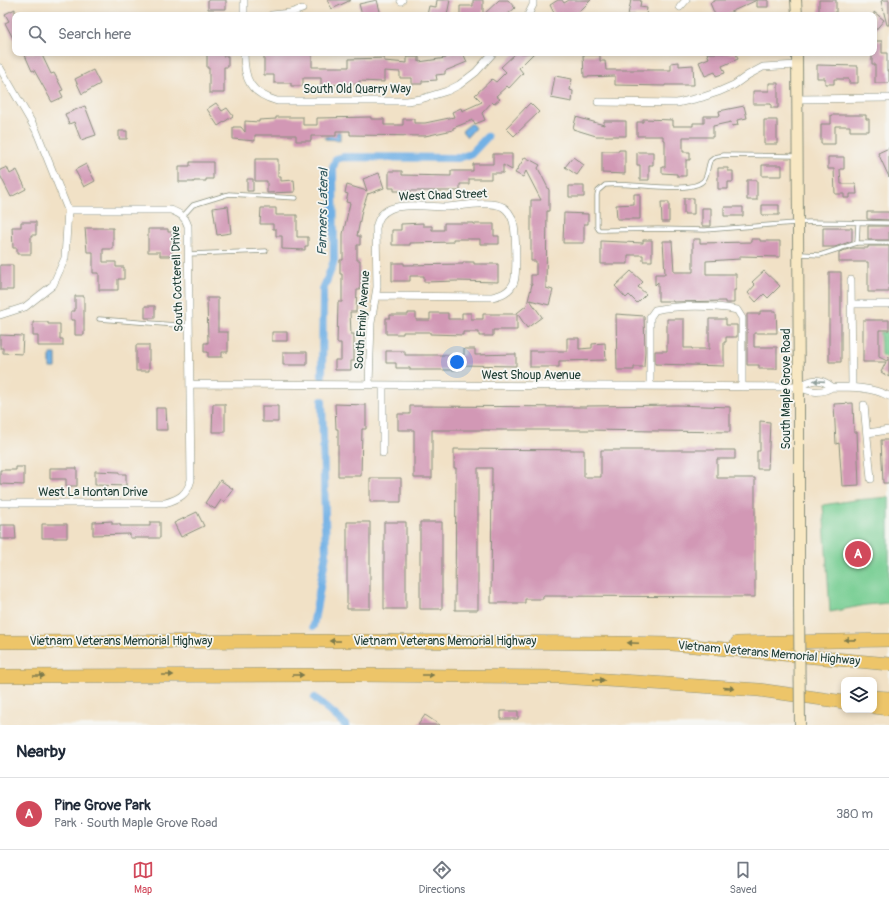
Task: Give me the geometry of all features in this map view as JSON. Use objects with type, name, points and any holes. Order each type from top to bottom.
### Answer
[{"type":"highway","points":[[672,644],[885,639]]},
{"type":"highway","name":"Vietnam Veterans Memorial Highway","points":[[0,642],[358,641],[672,644],[889,664]]},
{"type":"highway","points":[[0,676],[357,675],[553,677],[841,695]]},
{"type":"highway","points":[[759,690],[841,702]]},
{"type":"highway","points":[[877,697],[889,698]]},
{"type":"highway","points":[[877,707],[889,709]]},
{"type":"main road","points":[[796,0],[796,12]]},
{"type":"main road","name":"South Maple Grove Road","points":[[797,56],[800,725]]},
{"type":"street","points":[[244,0],[244,12]]},
{"type":"street","points":[[530,12],[533,5],[533,0]]},
{"type":"street","points":[[680,8],[686,0]]},
{"type":"street","points":[[295,12],[302,9]]},
{"type":"street","name":"South Old Quarry Way","points":[[244,56],[246,78],[255,91],[277,101],[407,101],[421,99],[447,91],[459,85],[476,72],[490,56]]},
{"type":"street","points":[[598,102],[683,101],[718,92],[734,85],[762,67],[797,65]]},
{"type":"street","points":[[0,68],[36,130],[68,210],[65,258],[53,284],[25,307],[0,315]]},
{"type":"street","points":[[797,99],[889,98]]},
{"type":"street","name":"West Chad Street","points":[[376,296],[492,297],[501,295],[508,290],[513,283],[515,274],[514,227],[510,213],[497,204],[448,207],[399,207],[391,208],[384,212]]},
{"type":"street","name":"South Cotterell Drive","points":[[68,210],[171,210],[183,216],[188,226],[191,480],[189,488],[184,495]]},
{"type":"street","name":"South Emily Avenue","points":[[369,385],[371,323],[376,296],[376,228],[378,219],[384,212]]},
{"type":"street","points":[[851,280],[852,388]]},
{"type":"street","points":[[851,304],[889,304]]},
{"type":"street","points":[[650,386],[650,317],[655,310],[666,307],[726,307],[737,310],[742,318],[742,387]]},
{"type":"street","name":"West Shoup Avenue","points":[[190,384],[799,387],[810,392],[825,391],[832,387],[825,381],[809,380],[799,387]]},
{"type":"street","points":[[383,385],[383,453]]},
{"type":"street","points":[[832,387],[879,391],[889,396]]},
{"type":"street","points":[[864,405],[871,479]]},
{"type":"street","points":[[867,433],[889,430]]},
{"type":"street","name":"West La Hontan Drive","points":[[0,503],[165,503],[184,495]]},
{"type":"lane","points":[[798,156],[724,155],[715,157],[710,161],[707,175],[703,181],[696,186],[605,185],[598,190],[596,210],[597,226],[599,230],[705,230],[798,222],[889,223]]},
{"type":"lane","points":[[183,216],[193,205],[229,194],[296,198]]},
{"type":"lane","points":[[857,243],[858,223]]},
{"type":"lane","points":[[798,254],[820,255],[857,243],[889,243]]},
{"type":"lane","points":[[189,254],[266,251]]},
{"type":"lane","points":[[99,319],[189,326]]},
{"type":"green space","points":[[880,332],[889,332],[889,359],[881,355]]},
{"type":"green space","points":[[889,497],[889,603],[866,605],[830,612],[823,505]]},
{"type":"water","points":[[471,123],[475,128],[467,137],[462,131]]},
{"type":"water","points":[[337,132],[340,132],[340,140],[325,139],[328,135],[336,135]]},
{"type":"water","points":[[50,354],[56,354],[56,368],[50,368]]},
{"type":"building","points":[[208,0],[226,0],[226,9],[208,9]]},
{"type":"building","points":[[327,0],[351,0],[332,9]]},
{"type":"building","points":[[377,0],[380,12],[361,12],[359,4]]},
{"type":"building","points":[[437,0],[450,0],[448,12],[428,12],[429,6],[436,7]]},
{"type":"building","points":[[473,0],[483,0],[483,12],[460,12],[460,6],[473,6]]},
{"type":"building","points":[[499,0],[508,0],[515,8],[510,12],[486,12]]},
{"type":"building","points":[[558,0],[562,0],[564,3],[569,0],[591,0],[577,12],[554,12],[550,5]]},
{"type":"building","points":[[631,0],[641,0],[640,7],[647,8],[646,12],[629,12]]},
{"type":"building","points":[[716,0],[757,0],[731,12],[714,12],[710,3]]},
{"type":"building","points":[[757,0],[768,0],[768,7],[757,7]]},
{"type":"building","points":[[819,0],[836,0],[836,12],[819,12]]},
{"type":"building","points":[[889,0],[889,25],[887,25],[881,1]]},
{"type":"building","points":[[15,9],[15,12],[12,12],[12,36],[5,23],[9,21],[5,14]]},
{"type":"building","points":[[877,14],[884,20],[877,28]]},
{"type":"building","points":[[877,41],[882,41],[882,53],[887,53],[889,83],[875,83],[875,64],[872,64],[872,56],[877,56]]},
{"type":"building","points":[[25,56],[42,56],[51,74],[54,73],[63,90],[60,91],[63,97],[52,102],[34,70],[32,71]]},
{"type":"building","points":[[207,56],[228,56],[228,67],[224,67],[224,93],[209,93],[209,68],[207,68]]},
{"type":"building","points":[[264,56],[312,56],[312,67],[349,67],[349,59],[384,58],[384,61],[407,63],[407,57],[419,57],[419,62],[446,58],[445,56],[464,56],[467,62],[445,71],[445,74],[436,75],[437,80],[422,81],[422,84],[412,84],[412,78],[400,78],[400,72],[384,71],[384,82],[359,81],[359,84],[321,85],[321,78],[303,78],[303,86],[291,86],[291,83],[274,83],[274,75],[264,75]]},
{"type":"building","points":[[513,56],[531,56],[519,68],[523,73],[509,88],[507,86],[496,96],[500,99],[494,104],[492,102],[482,113],[485,120],[475,124],[473,120],[453,128],[453,130],[425,136],[350,135],[350,131],[336,131],[336,136],[311,136],[311,141],[296,141],[296,135],[255,135],[255,141],[233,139],[233,127],[241,127],[245,132],[245,121],[259,122],[259,120],[276,119],[276,117],[303,117],[303,125],[317,125],[317,118],[371,117],[371,119],[384,119],[384,125],[403,125],[403,119],[414,119],[414,123],[425,123],[454,117],[452,112],[461,108],[462,111],[482,102],[475,95],[492,79],[496,82],[506,72],[501,67]]},
{"type":"building","points":[[583,56],[600,56],[600,61],[605,61],[606,70],[671,70],[671,63],[679,62],[679,66],[693,65],[694,85],[615,85],[615,76],[584,77]]},
{"type":"building","points":[[708,56],[737,56],[738,59],[722,66],[725,73],[716,76],[715,72],[705,76],[699,62],[709,58]]},
{"type":"building","points":[[817,65],[858,66],[858,83],[849,83],[849,79],[834,79],[834,84],[825,84],[825,78],[817,78]]},
{"type":"building","points":[[93,70],[100,84],[82,94],[75,79]]},
{"type":"building","points":[[555,76],[572,79],[570,90],[573,91],[572,102],[551,98]]},
{"type":"building","points":[[769,83],[778,83],[778,108],[771,108],[771,104],[753,104],[753,91],[769,91]]},
{"type":"building","points":[[216,103],[222,111],[227,108],[233,116],[218,126],[207,109]]},
{"type":"building","points":[[530,103],[539,112],[514,136],[506,128]]},
{"type":"building","points":[[85,106],[96,135],[81,140],[74,122],[69,124],[65,114]]},
{"type":"building","points":[[744,106],[747,118],[737,120],[738,125],[732,126],[731,122],[713,126],[713,137],[683,137],[683,152],[690,152],[690,160],[686,160],[686,176],[662,173],[662,167],[665,167],[665,140],[663,140],[663,136],[637,136],[637,122],[643,122],[643,119],[673,120],[673,126],[693,126],[693,123],[704,123],[704,116],[720,116],[719,111]]},
{"type":"building","points":[[831,115],[866,115],[866,119],[869,119],[869,131],[850,131],[850,126],[835,126],[835,144],[821,144],[821,124],[831,124]]},
{"type":"building","points":[[576,117],[604,125],[604,121],[626,121],[626,136],[596,136],[573,129]]},
{"type":"building","points":[[764,120],[777,120],[777,144],[764,144]]},
{"type":"building","points":[[119,131],[127,131],[127,139],[119,139]]},
{"type":"building","points":[[889,148],[889,177],[878,153]]},
{"type":"building","points":[[625,150],[625,174],[602,173],[602,151]]},
{"type":"building","points":[[637,152],[653,152],[653,165],[649,165],[649,180],[640,180],[640,165],[637,165]]},
{"type":"building","points":[[493,154],[512,154],[512,170],[503,165],[503,173],[491,173],[491,179],[469,179],[469,184],[460,184],[460,191],[394,191],[394,188],[389,188],[389,171],[402,171],[402,175],[451,176],[451,171],[473,171],[473,164],[493,164]]},
{"type":"building","points":[[525,157],[540,165],[538,168],[549,190],[549,211],[547,211],[546,288],[553,290],[549,305],[530,300],[542,317],[527,328],[517,313],[527,305],[532,284],[531,275],[536,275],[536,261],[531,261],[531,200],[541,200],[526,171],[523,177],[515,173]]},
{"type":"building","points":[[573,157],[584,165],[577,175],[565,167]]},
{"type":"building","points":[[828,157],[844,157],[844,169],[840,169],[841,184],[856,184],[857,194],[850,194],[850,198],[844,198],[844,194],[835,194],[834,169],[828,169]]},
{"type":"building","points":[[255,159],[278,159],[278,177],[281,177],[281,181],[294,180],[295,192],[267,193],[267,181],[255,181]]},
{"type":"building","points":[[190,162],[213,162],[213,179],[206,179],[206,181],[179,182],[179,166],[190,166]]},
{"type":"building","points":[[86,164],[95,181],[84,187],[75,170]]},
{"type":"building","points":[[762,165],[782,165],[782,176],[762,176]]},
{"type":"building","points":[[7,167],[10,174],[17,170],[26,189],[11,197],[0,175],[0,170]]},
{"type":"building","points":[[718,168],[728,168],[728,171],[733,171],[733,182],[728,182],[728,189],[718,189]]},
{"type":"building","points":[[379,173],[384,188],[368,193],[362,210],[357,236],[360,236],[360,245],[357,245],[357,260],[360,260],[360,290],[357,290],[356,312],[350,312],[351,334],[354,334],[354,361],[351,361],[351,370],[335,370],[335,360],[341,360],[341,343],[337,343],[338,302],[342,302],[342,274],[340,274],[340,260],[343,260],[343,234],[350,203],[346,202],[348,194],[345,193],[347,185],[367,191],[363,179]]},
{"type":"building","points":[[247,179],[253,179],[253,191],[247,191]]},
{"type":"building","points":[[747,180],[757,180],[757,200],[747,200]]},
{"type":"building","points":[[569,186],[584,186],[584,197],[569,197]]},
{"type":"building","points":[[634,194],[640,194],[640,219],[617,219],[616,205],[634,204]]},
{"type":"building","points":[[684,198],[694,198],[694,214],[684,214]]},
{"type":"building","points":[[661,202],[669,202],[669,222],[662,222]]},
{"type":"building","points":[[762,205],[779,205],[779,215],[762,215]]},
{"type":"building","points":[[228,206],[231,233],[217,235],[213,208]]},
{"type":"building","points":[[724,207],[743,207],[743,216],[724,216]]},
{"type":"building","points":[[261,208],[276,208],[276,215],[297,215],[297,237],[308,237],[308,246],[305,246],[305,250],[282,249],[282,236],[276,236],[276,229],[273,229],[273,224],[260,224]]},
{"type":"building","points":[[702,208],[711,208],[711,226],[702,226]]},
{"type":"building","points":[[867,212],[889,212],[889,220],[867,219]]},
{"type":"building","points":[[564,213],[588,214],[588,224],[584,224],[584,243],[563,243]]},
{"type":"building","points":[[21,222],[36,222],[36,235],[31,235],[31,254],[17,254],[17,248],[13,248],[12,227],[21,227]]},
{"type":"building","points":[[423,223],[423,226],[432,226],[432,230],[444,230],[444,223],[494,224],[494,236],[499,236],[499,244],[480,244],[480,239],[453,239],[453,242],[392,245],[392,230],[401,230],[401,224]]},
{"type":"building","points":[[868,226],[889,226],[889,240],[868,240]]},
{"type":"building","points":[[85,228],[113,228],[113,249],[103,249],[103,262],[116,262],[116,267],[124,267],[124,279],[118,279],[118,290],[99,290],[99,273],[93,273],[93,252],[87,252]]},
{"type":"building","points":[[823,228],[852,228],[852,241],[835,247],[823,247]]},
{"type":"building","points":[[148,229],[168,229],[168,232],[172,232],[172,256],[160,256],[160,252],[148,252]]},
{"type":"building","points":[[693,239],[700,239],[700,243],[751,242],[751,239],[760,239],[760,241],[780,241],[780,257],[740,256],[740,259],[706,261],[706,274],[736,274],[734,303],[725,303],[725,301],[658,301],[658,282],[655,285],[655,274],[665,274],[663,241],[672,241],[674,272],[693,272]]},
{"type":"building","points":[[643,240],[652,240],[652,261],[643,261],[643,255],[628,255],[628,264],[601,264],[601,241],[643,243]]},
{"type":"building","points":[[868,246],[889,246],[889,292],[868,292],[868,262],[839,262],[839,252],[852,248],[868,248]]},
{"type":"building","points":[[463,262],[474,262],[474,264],[498,264],[498,282],[424,282],[424,276],[410,276],[410,281],[392,281],[392,263],[404,263],[404,265],[463,264]]},
{"type":"building","points":[[0,265],[13,265],[13,290],[0,290]]},
{"type":"building","points":[[631,271],[643,282],[638,287],[646,294],[637,303],[629,295],[626,298],[615,286]]},
{"type":"building","points":[[764,271],[780,286],[768,298],[764,294],[756,302],[748,293],[755,285],[752,282]]},
{"type":"building","points":[[829,272],[841,272],[841,362],[829,362]]},
{"type":"building","points":[[75,296],[84,296],[84,335],[75,335],[75,320],[71,320],[71,311],[75,311]]},
{"type":"building","points":[[207,298],[218,298],[218,332],[228,332],[228,352],[222,352],[222,357],[208,357],[208,352],[204,352],[204,343],[208,343]]},
{"type":"building","points":[[145,306],[155,306],[155,318],[145,318]]},
{"type":"building","points":[[760,311],[776,311],[777,333],[754,333],[754,347],[777,347],[777,369],[759,369],[759,365],[747,365],[747,314],[760,314]]},
{"type":"building","points":[[408,313],[416,313],[416,320],[430,320],[430,313],[448,313],[448,319],[462,319],[462,313],[471,313],[471,319],[483,319],[483,314],[517,314],[517,330],[493,330],[493,336],[479,336],[479,332],[463,332],[463,335],[430,334],[430,332],[403,332],[403,334],[386,334],[386,318],[390,318],[390,315],[408,315]]},
{"type":"building","points":[[616,314],[644,316],[644,367],[634,367],[634,370],[617,370]]},
{"type":"building","points":[[667,319],[684,319],[684,348],[692,349],[709,349],[709,319],[726,319],[726,325],[737,325],[737,337],[726,337],[726,342],[724,342],[724,366],[655,364],[655,351],[667,351]]},
{"type":"building","points":[[863,320],[889,320],[889,330],[879,330],[879,357],[887,361],[889,357],[889,377],[881,372],[886,362],[863,362]]},
{"type":"building","points":[[33,322],[60,324],[60,339],[63,339],[63,346],[38,346],[38,336],[33,336]]},
{"type":"building","points":[[272,332],[287,332],[287,341],[272,341]]},
{"type":"building","points":[[0,335],[23,336],[22,354],[3,353],[3,348],[0,348]]},
{"type":"building","points":[[567,338],[579,338],[579,349],[592,348],[592,344],[605,343],[606,360],[559,361],[559,367],[530,367],[530,351],[567,351]]},
{"type":"building","points":[[136,345],[149,345],[149,371],[136,371]]},
{"type":"building","points":[[464,349],[475,349],[475,355],[516,354],[516,366],[460,365],[460,370],[410,370],[410,368],[396,368],[396,363],[386,363],[386,351],[405,351],[405,355],[464,355]]},
{"type":"building","points":[[283,352],[307,352],[307,365],[283,365]]},
{"type":"building","points":[[853,403],[854,432],[857,432],[859,485],[842,486],[839,443],[836,444],[834,404]]},
{"type":"building","points":[[213,404],[225,404],[225,432],[212,432]]},
{"type":"building","points":[[335,404],[366,405],[366,429],[362,429],[361,476],[338,476],[338,429],[336,429]]},
{"type":"building","points":[[678,405],[730,407],[730,432],[432,430],[432,478],[414,478],[414,430],[398,430],[398,414],[410,414],[410,406],[587,407]]},
{"type":"building","points":[[262,406],[278,406],[278,422],[262,422]]},
{"type":"building","points":[[156,408],[166,408],[167,430],[156,430]]},
{"type":"building","points":[[760,421],[770,422],[768,469],[757,469],[757,451],[760,451]]},
{"type":"building","points":[[881,440],[889,440],[889,483],[883,483]]},
{"type":"building","points":[[454,449],[584,450],[584,477],[601,477],[601,450],[735,450],[735,459],[717,459],[717,478],[755,478],[755,597],[543,596],[543,599],[525,599],[525,603],[491,603],[492,468],[478,468],[478,610],[455,610],[456,468],[454,468]]},
{"type":"building","points":[[16,467],[24,467],[24,485],[0,484],[0,470],[16,470]]},
{"type":"building","points":[[50,468],[77,468],[77,486],[66,486],[66,479],[50,479]]},
{"type":"building","points":[[95,471],[119,472],[119,474],[126,474],[126,486],[95,485]]},
{"type":"building","points":[[370,478],[401,478],[401,502],[370,502]]},
{"type":"building","points":[[220,480],[233,489],[224,502],[221,500],[215,509],[205,503]]},
{"type":"building","points":[[197,512],[204,526],[181,537],[174,523]]},
{"type":"building","points":[[112,521],[112,524],[120,524],[120,526],[150,526],[150,522],[160,522],[160,538],[130,538],[130,534],[93,535],[93,522]]},
{"type":"building","points":[[347,522],[370,522],[370,609],[347,609]]},
{"type":"building","points":[[384,522],[406,522],[406,609],[384,609]]},
{"type":"building","points":[[420,522],[442,522],[442,609],[420,609]]},
{"type":"building","points":[[42,524],[67,524],[67,538],[42,538]]},
{"type":"building","points":[[0,525],[15,525],[16,539],[0,539]]},
{"type":"building","points":[[501,711],[518,711],[518,719],[501,719]]},
{"type":"building","points":[[425,715],[440,725],[418,725]]},
{"type":"waterway","name":"Farmers Lateral","points":[[322,376],[323,290],[334,261],[333,167],[336,159],[343,157],[458,158],[471,154],[487,137]]},
{"type":"waterway","name":"Farmers Lateral","points":[[313,626],[326,554],[322,401]]},
{"type":"waterway","name":"Farmers Lateral","points":[[315,698],[346,725]]},
{"type":"place","name":"Pine Grove Park","points":[[858,554]]}]
